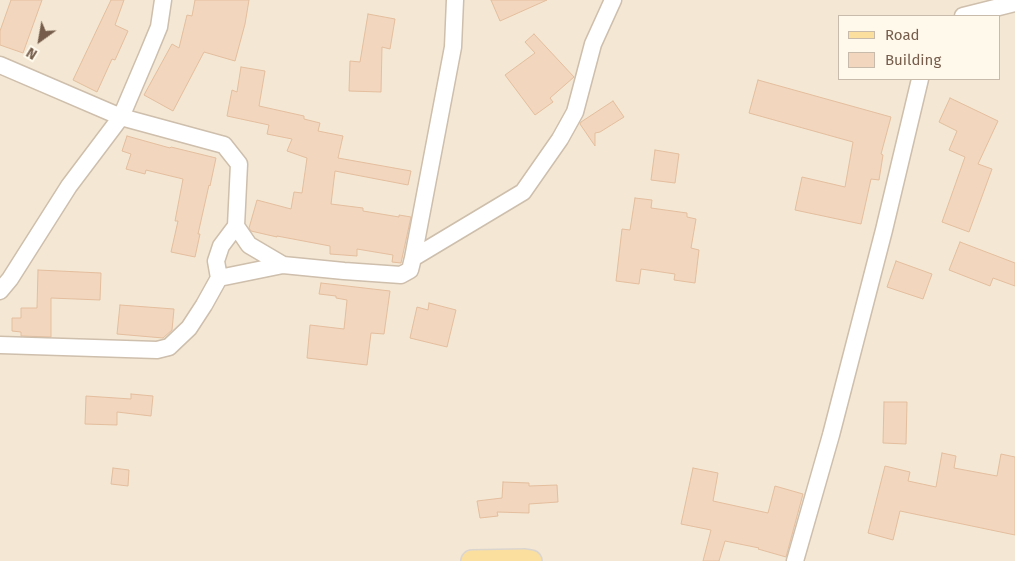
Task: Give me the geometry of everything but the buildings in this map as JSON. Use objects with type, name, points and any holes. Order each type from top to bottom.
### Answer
[{"type":"main road","points":[[472,561],[531,561]]},
{"type":"street","points":[[0,291],[10,279],[69,186],[121,117],[159,27],[163,0]]},
{"type":"street","points":[[219,278],[283,265],[401,275],[410,270],[453,47],[455,0]]},
{"type":"street","points":[[413,258],[523,192],[560,139],[575,112],[593,44],[614,0]]},
{"type":"street","points":[[966,15],[1015,3]]},
{"type":"street","points":[[0,65],[121,117],[224,145],[239,164],[236,226],[220,246],[216,261],[219,278],[189,328],[169,347],[157,350],[0,345]]},
{"type":"street","points":[[795,561],[833,426],[884,230],[920,80]]},
{"type":"street","points":[[236,226],[249,245],[283,265]]},
{"type":"shaded area","points":[[0,0],[1015,0],[1015,561],[0,561]]}]
